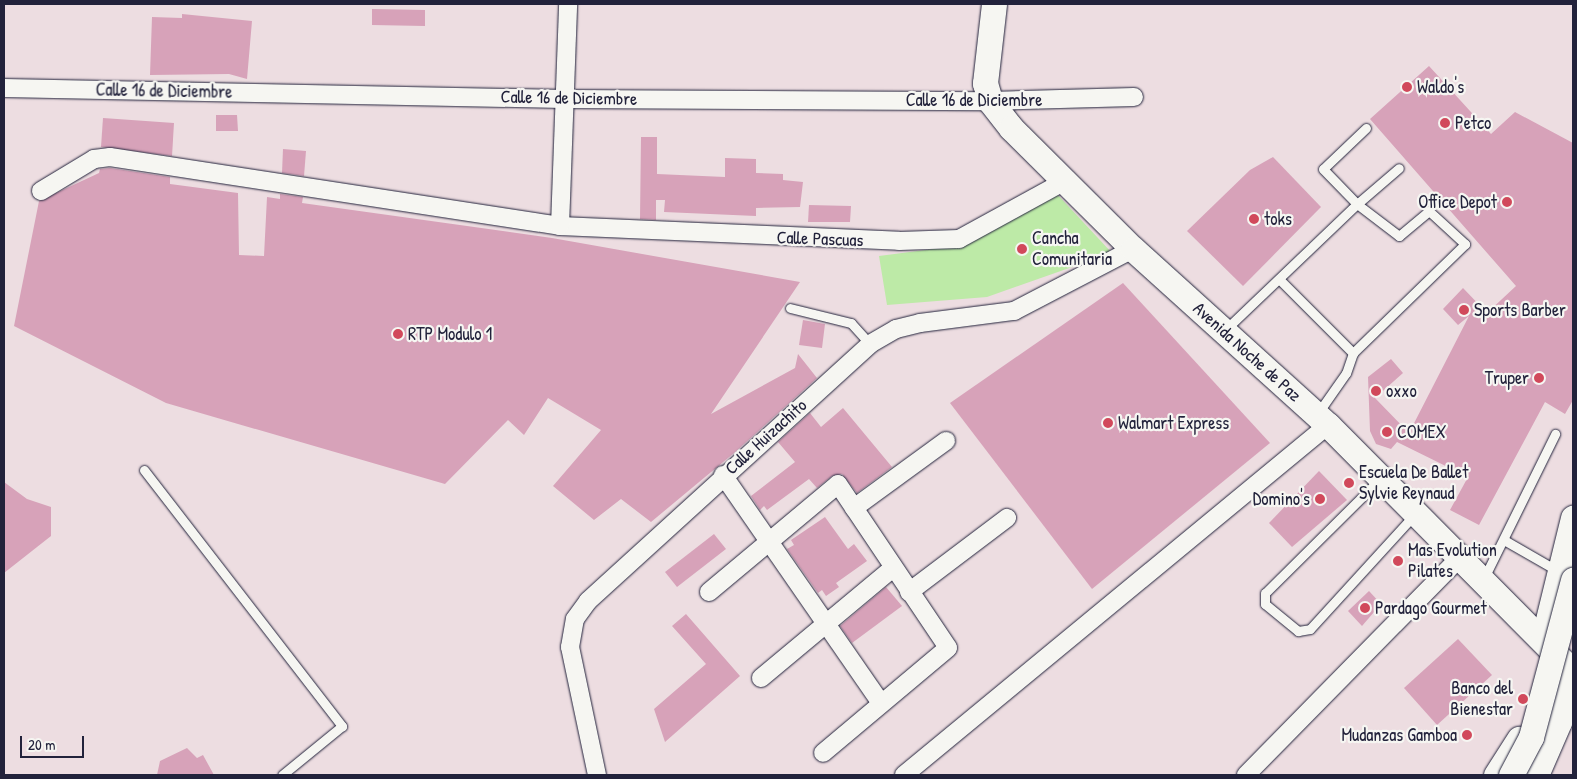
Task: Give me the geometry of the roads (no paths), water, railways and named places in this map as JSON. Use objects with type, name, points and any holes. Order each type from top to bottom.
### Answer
[{"type":"street","points":[[560,226],[568,4]]},
{"type":"street","name":"Avenida Noche de Paz","points":[[994,4],[985,83],[990,101],[1011,128],[1133,249],[1322,420],[1573,672]]},
{"type":"street","name":"Calle 16 de Diciembre","points":[[4,88],[564,99],[990,101],[1134,97]]},
{"type":"street","name":"Calle Pascuas","points":[[42,190],[94,159],[110,157],[560,226],[801,240],[959,239],[1065,181]]},
{"type":"street","name":"Calle Huizachito","points":[[597,775],[570,647],[575,620],[588,601],[724,475],[870,344],[896,329],[920,323],[1014,311],[1133,249]]},
{"type":"street","points":[[904,775],[1322,420]]},
{"type":"street","points":[[854,508],[946,441]]},
{"type":"street","points":[[724,475],[881,703]]},
{"type":"street","points":[[709,592],[838,484],[892,569],[948,648],[823,753]]},
{"type":"street","points":[[908,592],[1007,518]]},
{"type":"street","points":[[1511,775],[1531,737],[1569,582],[1573,518]]},
{"type":"street","points":[[1246,775],[1460,558]]},
{"type":"street","points":[[760,678],[892,569]]},
{"type":"street","points":[[1496,775],[1524,730],[1547,645],[1569,582]]},
{"type":"street","points":[[1536,775],[1559,722],[1573,672]]},
{"type":"lane","points":[[1322,420],[1346,373],[1353,353],[1465,244],[1429,211],[1399,236],[1357,204],[1323,169],[1366,128]]},
{"type":"lane","points":[[1224,331],[1357,204],[1399,168]]},
{"type":"lane","points":[[1279,279],[1353,353]]},
{"type":"lane","points":[[790,308],[851,323],[870,344]]},
{"type":"lane","points":[[1483,580],[1555,434]]},
{"type":"lane","points":[[144,470],[342,726],[282,775]]},
{"type":"lane","points":[[1381,478],[1265,593],[1266,604],[1298,631],[1310,629],[1416,514]]},
{"type":"lane","points":[[1504,540],[1569,582]]},
{"type":"place","name":"Waldo's","points":[[1407,87]]},
{"type":"place","name":"Petco","points":[[1445,123]]},
{"type":"place","name":"Office Depot","points":[[1507,202]]},
{"type":"place","name":"toks","points":[[1254,219]]},
{"type":"place","name":"Cancha Comunitaria","points":[[1022,249]]},
{"type":"place","name":"Sports Barber","points":[[1464,310]]},
{"type":"place","name":"RTP Modulo 1","points":[[398,334]]},
{"type":"place","name":"Truper","points":[[1539,378]]},
{"type":"place","name":"oxxo","points":[[1376,391]]},
{"type":"place","name":"Walmart Express","points":[[1108,423]]},
{"type":"place","name":"COMEX","points":[[1387,432]]},
{"type":"place","name":"Escuela De Ballet Sylvie Reynaud","points":[[1349,483]]},
{"type":"place","name":"Domino's","points":[[1320,499]]},
{"type":"place","name":"Mas Evolution Pilates","points":[[1398,561]]},
{"type":"place","name":"Pardago Gourmet","points":[[1365,608]]},
{"type":"place","name":"Banco del Bienestar","points":[[1523,699]]},
{"type":"place","name":"Mudanzas Gamboa","points":[[1467,735]]}]
